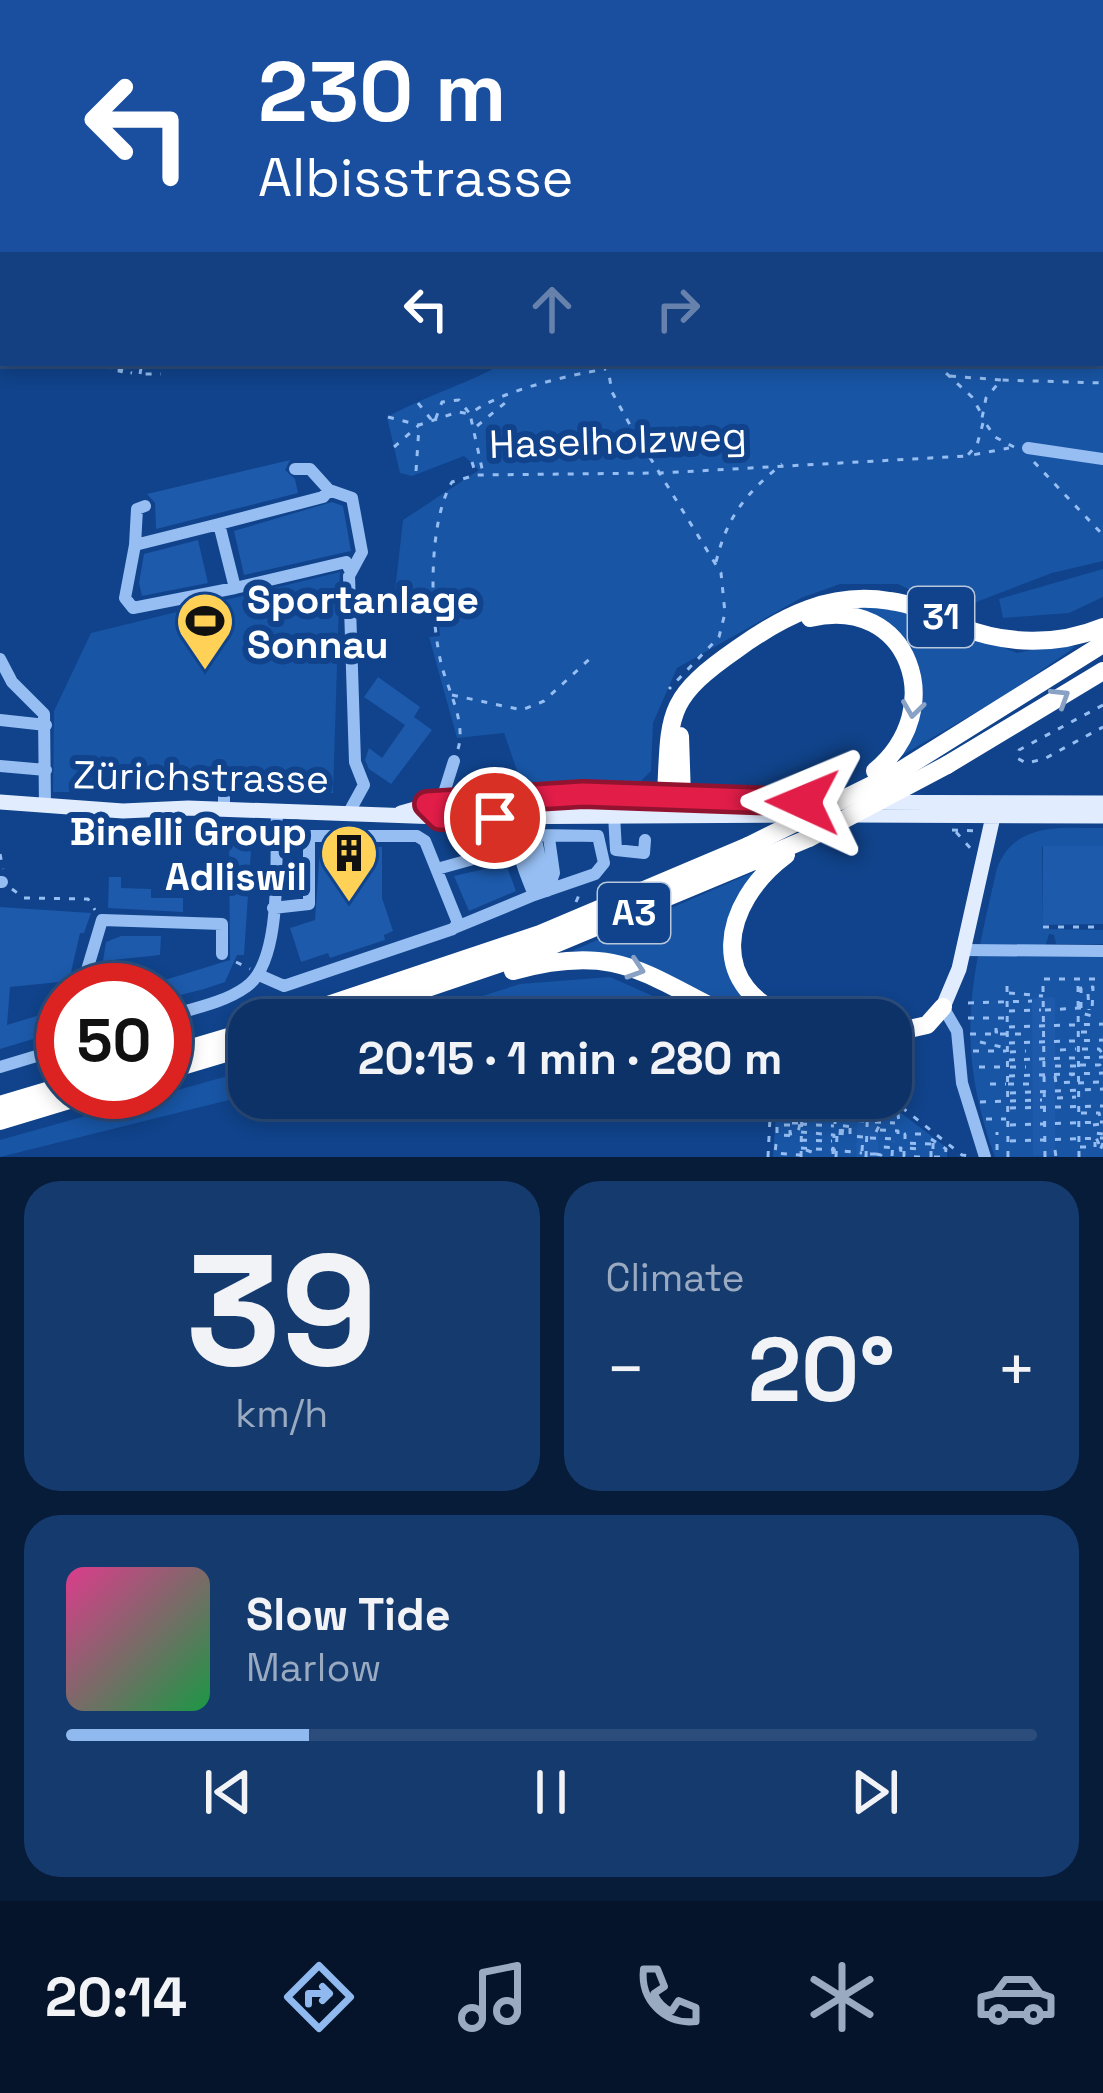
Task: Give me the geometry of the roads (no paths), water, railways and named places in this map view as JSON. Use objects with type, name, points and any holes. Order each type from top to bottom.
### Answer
[{"type":"highway","name":"31","points":[[673,802],[670,725],[679,700],[706,671],[779,620],[828,602],[869,598],[905,604],[976,632],[1014,640],[1056,640],[1103,627]]},
{"type":"highway","points":[[673,802],[680,728],[693,697],[770,638],[821,615],[851,616],[874,625],[896,643],[911,669],[916,697],[910,728],[898,749],[833,805]]},
{"type":"highway","name":"A3","points":[[346,999],[523,940],[748,846],[900,771],[1103,644]]},
{"type":"highway","name":"A3","points":[[397,999],[621,918],[799,843],[947,765],[1103,671]]},
{"type":"highway","points":[[760,999],[736,965],[732,939],[736,914],[747,892],[799,843]]},
{"type":"highway","points":[[431,988],[544,963],[603,960],[650,973],[699,999]]},
{"type":"highway","points":[[912,1017],[943,1007]]},
{"type":"highway","points":[[912,1028],[927,1025],[943,1007]]},
{"type":"highway","points":[[192,1048],[228,1036]]},
{"type":"highway","points":[[192,1064],[228,1052]]},
{"type":"highway","points":[[0,1105],[36,1094]]},
{"type":"highway","points":[[0,1121],[36,1110]]},
{"type":"main road","points":[[437,805],[495,797],[614,815],[673,802]]},
{"type":"main road","name":"Zürichstrasse","points":[[0,802],[348,814],[401,813],[437,805]]},
{"type":"main road","points":[[437,805],[495,818],[524,805],[673,802],[1103,816]]},
{"type":"main road","points":[[994,809],[1103,803]]},
{"type":"main road","points":[[943,1007],[964,950],[994,809]]},
{"type":"street","points":[[1021,447],[1103,459]]},
{"type":"street","points":[[295,470],[310,469],[329,490],[352,497],[362,552],[351,572]]},
{"type":"street","points":[[136,545],[323,497],[329,490]]},
{"type":"street","points":[[145,506],[137,509],[136,545],[128,563],[124,598],[133,608],[346,562],[351,572],[355,762],[364,784],[348,814]]},
{"type":"street","points":[[219,524],[235,588]]},
{"type":"street","points":[[0,659],[12,682],[43,710],[45,806]]},
{"type":"street","points":[[0,720],[46,725]]},
{"type":"street","points":[[437,805],[454,761]]},
{"type":"street","points":[[0,766],[46,770]]},
{"type":"street","points":[[224,786],[224,809]]},
{"type":"street","points":[[495,797],[500,807],[495,818]]},
{"type":"street","points":[[524,805],[543,836],[554,872],[540,893]]},
{"type":"street","points":[[524,805],[518,854],[540,893]]},
{"type":"street","points":[[192,1008],[237,992],[268,954],[277,812]]},
{"type":"street","points":[[614,815],[616,850],[644,854],[645,840]]},
{"type":"street","points":[[273,908],[308,906],[309,836],[416,836],[424,841],[458,915],[453,928]]},
{"type":"street","points":[[255,972],[284,986],[595,874],[605,858],[598,836],[543,836],[529,844],[540,893]]},
{"type":"street","points":[[437,869],[473,859],[467,842]]},
{"type":"street","points":[[89,963],[102,920],[222,924],[222,954]]},
{"type":"street","points":[[964,950],[1103,951]]},
{"type":"street","points":[[943,1007],[957,1031],[962,1083],[988,1153]]},
{"type":"street","points":[[0,1066],[36,1056]]},
{"type":"place","name":"Sportanlage Sonnau","points":[[205,672]]},
{"type":"place","name":"Binelli Group Adliswil","points":[[349,904]]}]
